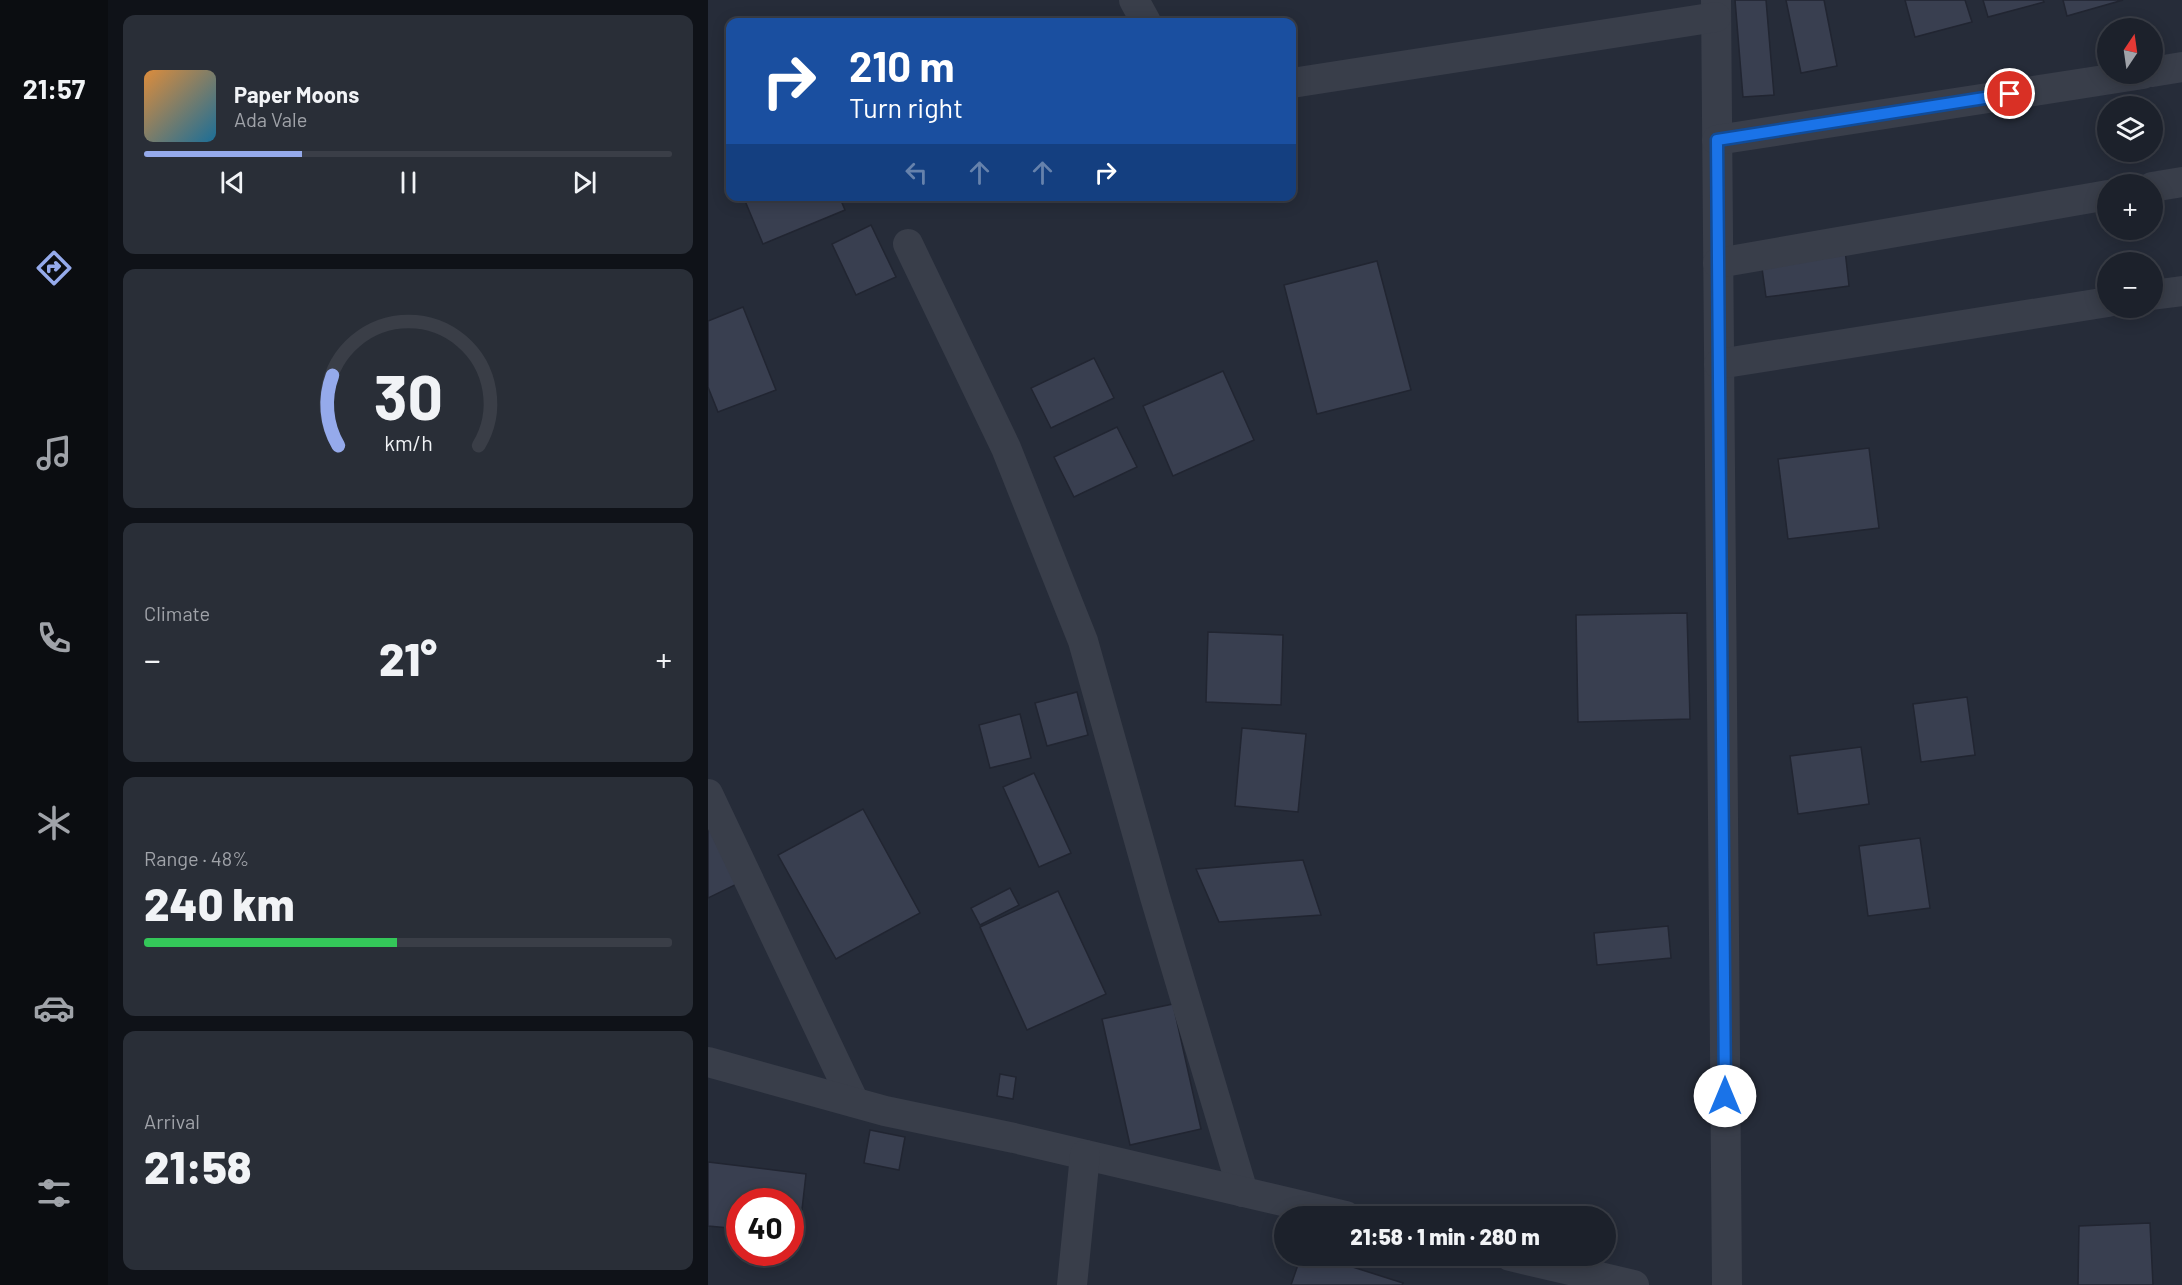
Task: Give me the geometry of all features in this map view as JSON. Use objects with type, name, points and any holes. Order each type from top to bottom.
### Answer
[{"type":"street","points":[[1134,0],[1144,18]]},
{"type":"street","points":[[1296,82],[1716,8],[1727,1285]]},
{"type":"street","points":[[2163,71],[2182,68]]},
{"type":"street","points":[[1717,140],[2097,81]]},
{"type":"street","points":[[2163,185],[2182,182]]},
{"type":"street","points":[[1718,263],[2097,197]]},
{"type":"street","points":[[908,244],[1006,448],[1083,641],[1155,897],[1244,1192]]},
{"type":"street","points":[[2163,294],[2182,291]]},
{"type":"street","points":[[1719,364],[2097,304]]},
{"type":"street","points":[[708,794],[854,1102]]},
{"type":"street","points":[[708,1062],[854,1102],[1304,1206]]},
{"type":"street","points":[[1072,1285],[1085,1155]]},
{"type":"street","points":[[1553,1266],[1634,1285]]},
{"type":"building","points":[[1735,0],[1766,0],[1774,95],[1743,97]]},
{"type":"building","points":[[1786,0],[1824,0],[1837,66],[1801,73]]},
{"type":"building","points":[[1905,0],[1965,0],[1972,22],[1915,37]]},
{"type":"building","points":[[1983,0],[2043,0],[2044,2],[1988,17]]},
{"type":"building","points":[[2063,0],[2123,0],[2067,16]]},
{"type":"building","points":[[745,201],[841,201],[845,210],[763,244]]},
{"type":"building","points":[[871,225],[896,277],[856,295],[832,244]]},
{"type":"building","points":[[1845,250],[1849,286],[1766,297],[1761,261]]},
{"type":"building","points":[[1377,261],[1411,390],[1317,414],[1284,285]]},
{"type":"building","points":[[743,307],[776,390],[718,412],[708,387],[708,321]]},
{"type":"building","points":[[1094,358],[1114,398],[1051,428],[1031,388]]},
{"type":"building","points":[[1223,371],[1254,440],[1173,476],[1143,406]]},
{"type":"building","points":[[1117,427],[1137,467],[1074,497],[1054,457]]},
{"type":"building","points":[[1869,448],[1879,528],[1788,539],[1778,459]]},
{"type":"building","points":[[1687,613],[1690,719],[1578,722],[1576,615]]},
{"type":"building","points":[[1208,632],[1283,635],[1281,705],[1206,702]]},
{"type":"building","points":[[1077,692],[1088,735],[1047,746],[1035,703]]},
{"type":"building","points":[[1967,697],[1975,755],[1921,762],[1913,704]]},
{"type":"building","points":[[1020,714],[1031,758],[990,768],[979,725]]},
{"type":"building","points":[[1242,728],[1306,734],[1298,812],[1235,806]]},
{"type":"building","points":[[1861,747],[1869,804],[1798,814],[1790,756]]},
{"type":"building","points":[[1034,773],[1071,853],[1039,867],[1003,787]]},
{"type":"building","points":[[863,809],[920,913],[836,959],[778,855]]},
{"type":"building","points":[[708,826],[739,883],[708,898]]},
{"type":"building","points":[[1920,838],[1930,908],[1868,916],[1859,846]]},
{"type":"building","points":[[1303,860],[1321,915],[1219,922],[1196,869]]},
{"type":"building","points":[[1010,888],[1019,905],[980,925],[971,908]]},
{"type":"building","points":[[1058,891],[1106,994],[1027,1030],[980,927]]},
{"type":"building","points":[[1668,926],[1671,958],[1597,965],[1594,933]]},
{"type":"building","points":[[1173,1004],[1201,1129],[1130,1145],[1102,1019]]},
{"type":"building","points":[[1000,1074],[1016,1077],[1013,1099],[997,1096]]},
{"type":"building","points":[[870,1130],[905,1137],[899,1170],[864,1163]]},
{"type":"building","points":[[708,1162],[806,1174],[804,1192],[804,1188],[726,1188],[726,1228],[708,1226]]},
{"type":"building","points":[[2150,1223],[2153,1285],[2078,1285],[2079,1226]]},
{"type":"building","points":[[1298,1266],[1349,1266],[1403,1283],[1402,1285],[1291,1285]]},
{"type":"route","points":[[1725,1096],[1717,140],[2010,94]]}]
